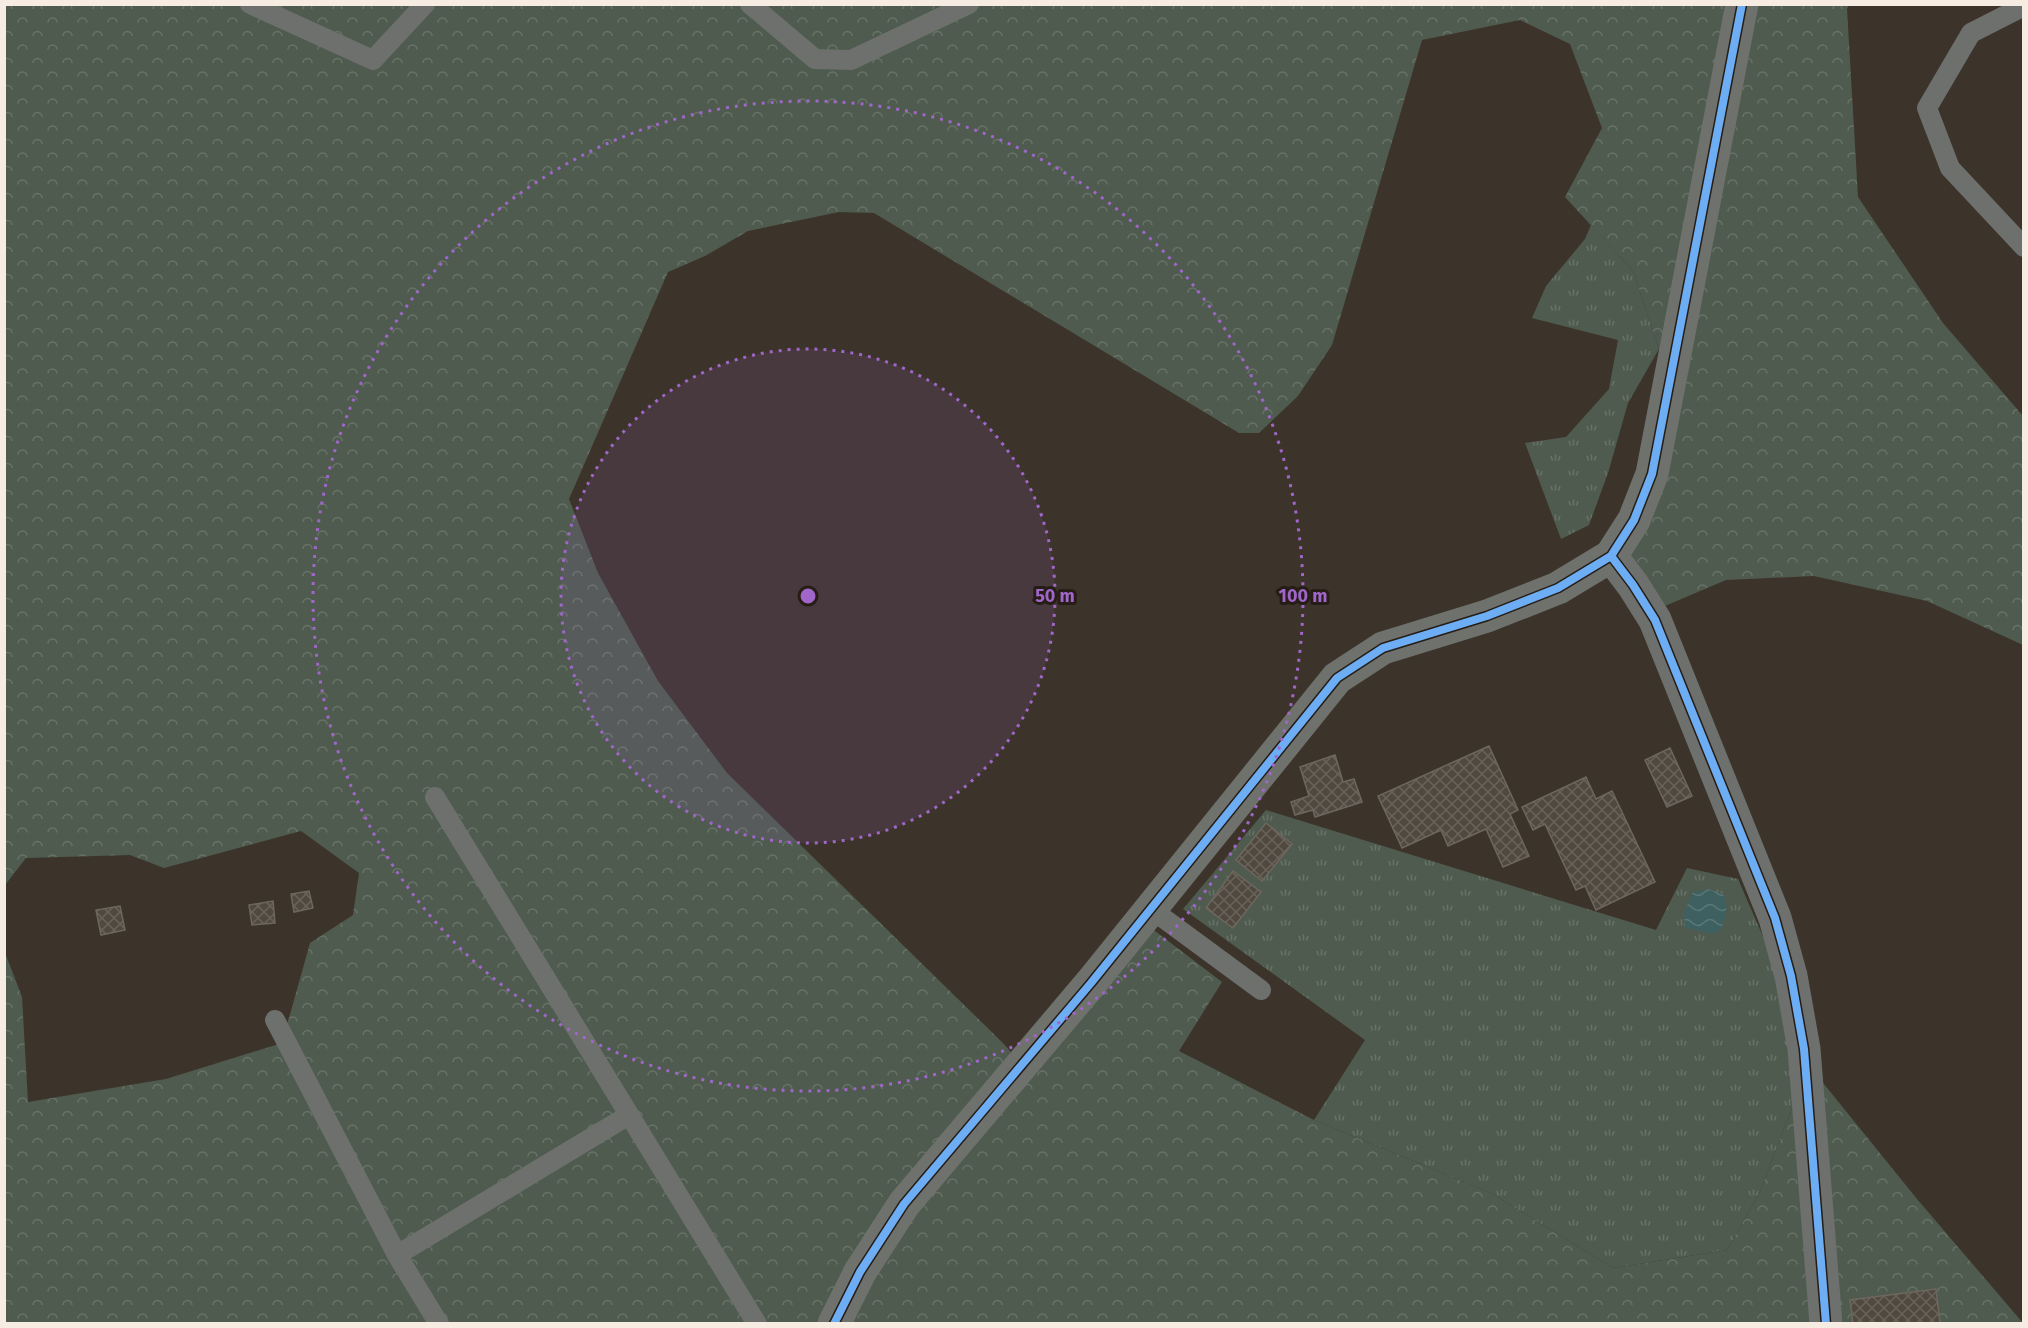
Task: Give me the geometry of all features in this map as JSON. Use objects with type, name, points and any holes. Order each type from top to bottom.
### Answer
[{"type":"street","points":[[834,1323],[860,1272],[904,1204],[1151,909],[1337,678],[1383,648],[1487,616],[1558,588],[1611,556],[1634,520],[1652,474],[1742,4]]},
{"type":"street","points":[[1611,556],[1655,620],[1775,918],[1791,976],[1804,1049],[1826,1323]]},
{"type":"lane","points":[[250,4],[373,60],[425,4]]},
{"type":"lane","points":[[750,4],[815,59],[851,60],[969,4]]},
{"type":"lane","points":[[2024,6],[1971,33],[1927,108],[1950,168],[2024,247]]},
{"type":"lane","points":[[435,797],[757,1323]]},
{"type":"lane","points":[[1151,909],[1261,990]]},
{"type":"lane","points":[[274,1020],[397,1255],[438,1323]]},
{"type":"lane","points":[[397,1255],[629,1115]]},
{"type":"green space","points":[[5,5],[1849,5],[1847,9],[1858,197],[1943,323],[2023,416],[2023,645],[1927,601],[1814,576],[1726,580],[1665,606],[1629,553],[1679,385],[1659,349],[1633,271],[1565,197],[1602,128],[1570,44],[1520,20],[1422,40],[1332,345],[1298,396],[1259,433],[1239,433],[874,213],[839,212],[748,231],[705,256],[668,272],[569,499],[598,573],[658,681],[727,773],[1003,1043],[1030,1074],[1151,928],[1222,982],[1179,1051],[1314,1120],[1491,1193],[1613,1268],[1727,1250],[1759,1194],[1792,1108],[1794,1047],[1917,1199],[2023,1323],[5,1323],[4,950],[22,997],[28,1102],[166,1079],[282,1043],[310,943],[353,915],[359,873],[301,831],[164,868],[130,855],[26,858],[5,885]]},
{"type":"green space","points":[[1591,225],[1633,271],[1659,349],[1628,403],[1608,473],[1589,525],[1561,539],[1525,443],[1566,437],[1609,389],[1618,340],[1532,318],[1546,286],[1585,239]]},
{"type":"green space","points":[[1266,810],[1656,930],[1687,868],[1738,879],[1768,948],[1794,1047],[1792,1108],[1759,1194],[1727,1250],[1613,1268],[1491,1193],[1314,1120],[1365,1040],[1183,909]]},
{"type":"water","points":[[1708,889],[1723,894],[1726,907],[1721,929],[1712,934],[1685,927],[1684,914],[1692,893]]},
{"type":"building","points":[[1489,746],[1518,810],[1510,814],[1529,856],[1503,867],[1486,829],[1448,846],[1441,830],[1402,848],[1378,796]]},
{"type":"building","points":[[1670,748],[1692,796],[1667,807],[1645,760]]},
{"type":"building","points":[[1335,755],[1343,782],[1354,779],[1362,802],[1315,817],[1313,810],[1295,815],[1291,802],[1309,796],[1300,767]]},
{"type":"building","points":[[1586,777],[1596,799],[1612,791],[1655,882],[1596,910],[1585,886],[1576,890],[1545,824],[1533,830],[1522,807]]},
{"type":"building","points":[[1266,823],[1292,844],[1262,881],[1236,860]]},
{"type":"building","points":[[1233,871],[1261,892],[1233,928],[1206,908]]},
{"type":"building","points":[[309,891],[313,908],[294,912],[291,894]]},
{"type":"building","points":[[273,901],[275,923],[252,925],[249,905]]},
{"type":"building","points":[[120,906],[125,930],[101,935],[96,910]]},
{"type":"building","points":[[1936,1289],[1940,1324],[1853,1324],[1850,1300]]},
{"type":"cycle path","points":[[834,1324],[860,1272],[904,1204],[1091,983],[1337,678],[1383,648],[1487,616],[1558,588],[1611,556],[1634,520],[1652,474],[1742,4]]},
{"type":"cycle path","points":[[1611,556],[1655,620],[1775,918],[1791,976],[1804,1049],[1826,1324]]}]
